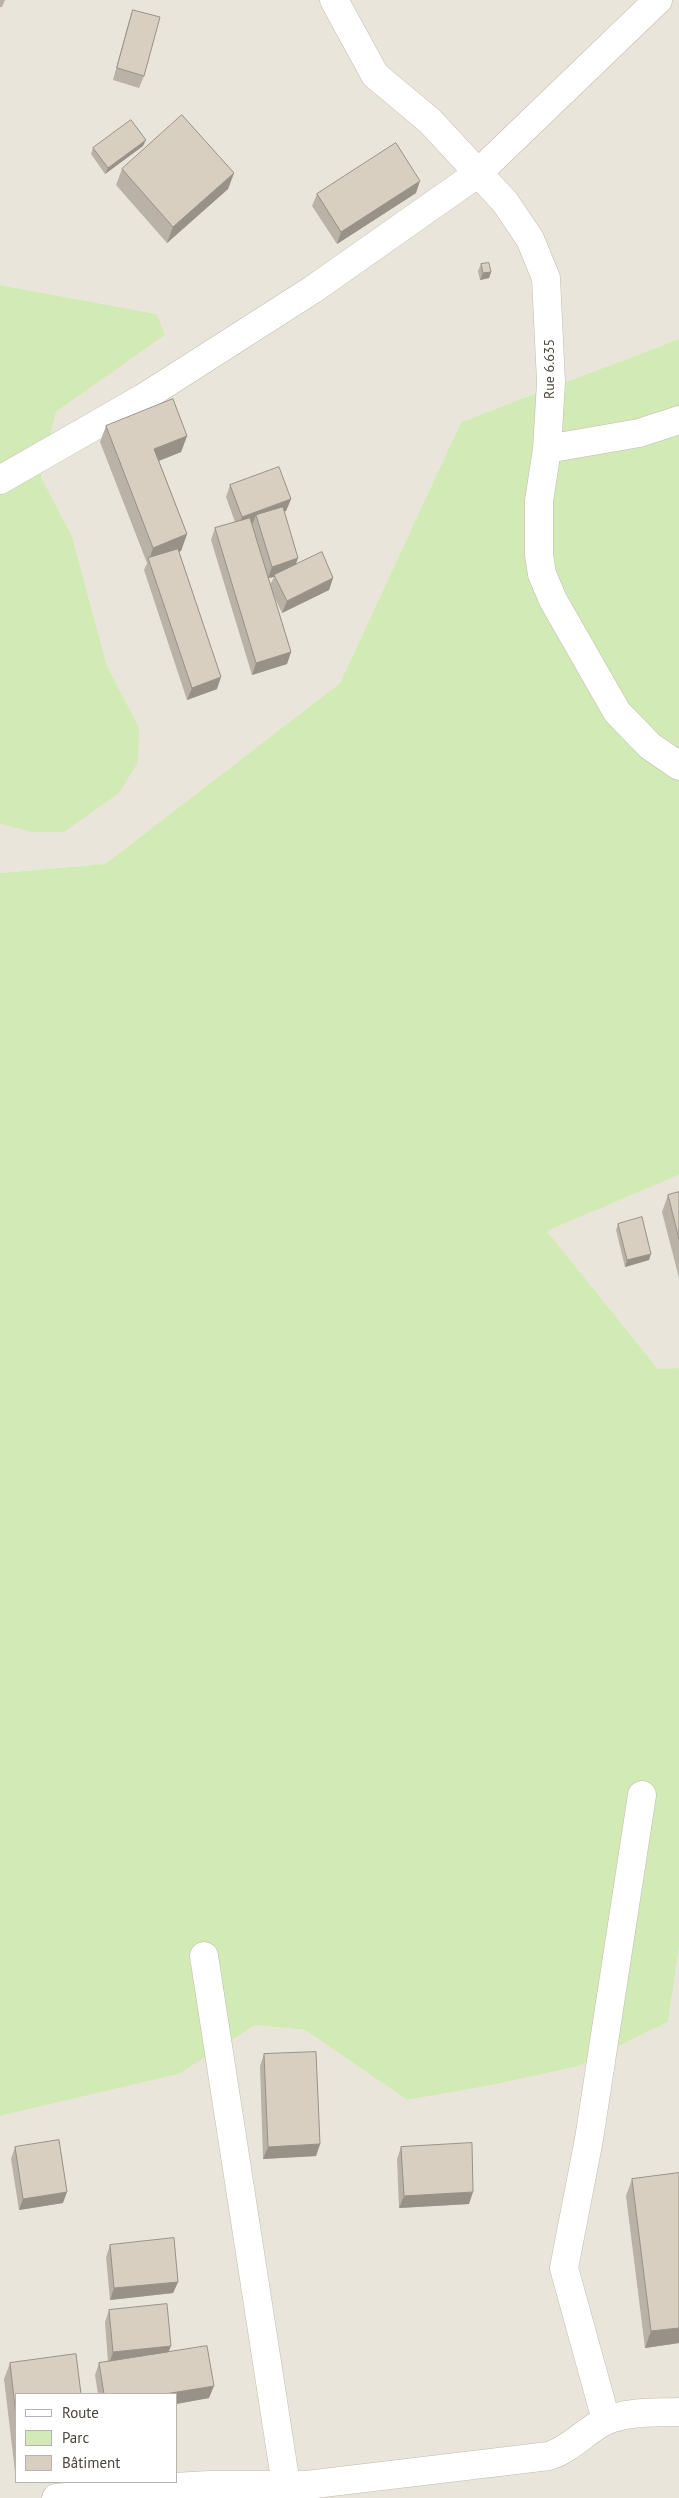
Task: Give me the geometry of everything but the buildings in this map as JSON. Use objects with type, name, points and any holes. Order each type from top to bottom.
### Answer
[{"type":"street","name":"Rue 6.635","points":[[334,0],[375,75],[430,122],[505,202],[525,232],[546,278],[552,382],[547,449],[539,501],[539,555],[542,574],[553,600],[617,712],[650,746],[679,766]]},
{"type":"street","points":[[0,480],[143,398],[304,295],[477,174],[658,0]]},
{"type":"street","points":[[547,449],[639,433],[679,420]]},
{"type":"street","points":[[606,2420],[564,2268],[589,2139],[642,1795]]},
{"type":"street","points":[[204,1956],[286,2484]]},
{"type":"street","points":[[56,2498],[156,2488],[307,2485],[549,2456],[565,2451],[589,2430],[606,2420],[622,2415],[679,2412]]},
{"type":"shaded area","points":[[0,0],[679,0],[679,339],[461,422],[340,683],[105,864],[0,873],[0,824],[31,832],[139,727],[107,666],[72,536],[41,477],[56,412],[165,335],[157,314],[0,285]]},
{"type":"shaded area","points":[[679,1175],[679,1368],[658,1369],[547,1231]]},
{"type":"shaded area","points":[[679,1948],[679,2498],[0,2498],[0,2116],[179,2074],[255,2025],[305,2030],[407,2100],[493,2085],[579,2066],[668,2022]]},
{"type":"green space","points":[[0,285],[157,314],[165,335],[56,412],[41,477],[72,536],[107,666],[139,727],[138,762],[119,793],[64,832],[31,832],[0,824]]},
{"type":"green space","points":[[679,339],[679,1175],[547,1231],[658,1369],[679,1368],[679,1948],[668,2022],[579,2066],[493,2085],[407,2100],[305,2030],[255,2025],[179,2074],[0,2116],[0,873],[105,864],[340,683],[461,422]]}]
